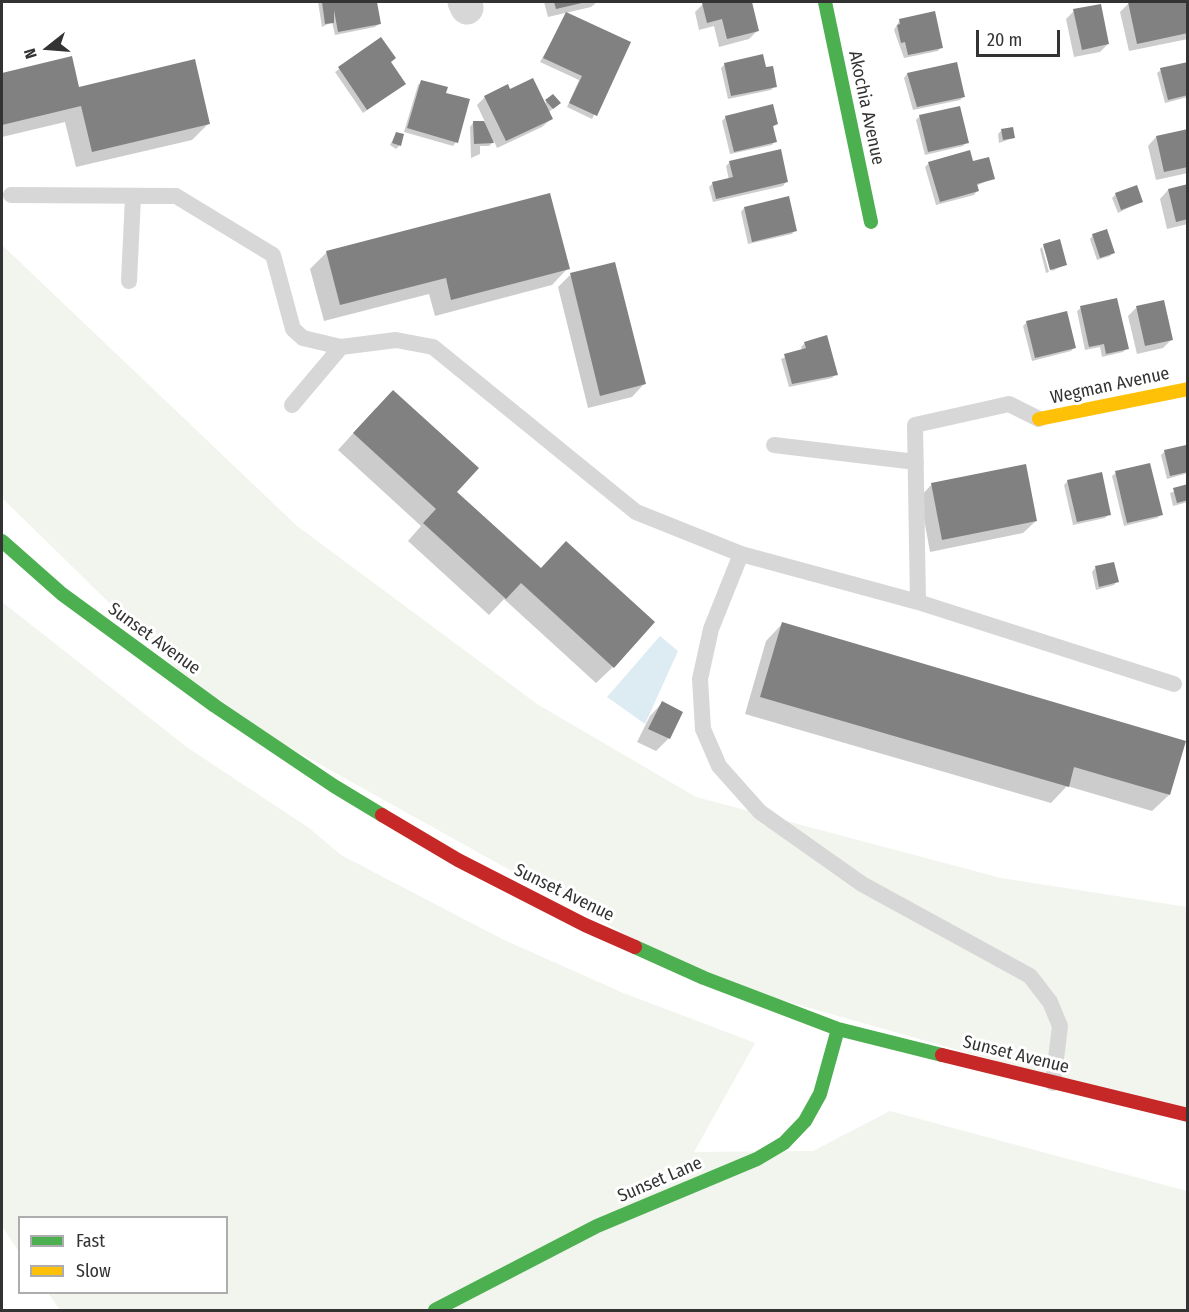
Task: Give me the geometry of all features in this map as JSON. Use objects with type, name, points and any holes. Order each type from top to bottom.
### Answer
[{"type":"street","name":"Akochia Avenue","points":[[825,2],[871,222]]},
{"type":"street","name":"Wegman Avenue","points":[[1039,419],[1188,388]]},
{"type":"street","name":"Sunset Avenue","points":[[2,541],[62,594],[215,706],[334,786],[458,860],[628,945],[704,978],[838,1029],[1188,1115]]},
{"type":"street","name":"Sunset Lane","points":[[435,1311],[597,1226],[757,1159],[784,1143],[805,1121],[820,1094],[838,1029]]},
{"type":"street","points":[[1171,1111],[1188,1124]]},
{"type":"lane","points":[[11,195],[176,196],[273,255],[293,329],[303,338],[341,347],[396,340],[433,347],[636,512],[741,554],[918,602],[1174,684]]},
{"type":"lane","points":[[129,281],[133,197]]},
{"type":"lane","points":[[292,405],[341,347]]},
{"type":"lane","points":[[918,602],[915,425],[1009,404],[1039,419]]},
{"type":"lane","points":[[774,445],[916,462]]},
{"type":"lane","points":[[741,554],[711,629],[700,679],[703,729],[719,766],[760,812],[862,884],[1030,976],[1050,1002],[1060,1026],[1053,1083]]},
{"type":"shaded area","points":[[2,245],[297,526],[537,704],[696,797],[1001,878],[1187,907],[1187,1115],[704,978],[215,706],[2,498]]},
{"type":"shaded area","points":[[2,602],[188,748],[309,828],[341,855],[502,939],[621,992],[755,1043],[694,1152],[813,1151],[890,1111],[1187,1191],[1187,1310],[60,1310],[49,1294],[228,1294],[228,1216],[18,1216],[18,1250],[2,1226]]},
{"type":"shaded area","points":[[660,636],[678,651],[645,724],[607,697]]},
{"type":"building","points":[[322,2],[377,2],[381,24],[338,32],[334,10],[334,23],[325,24]]},
{"type":"building","points":[[554,2],[586,2],[556,9]]},
{"type":"building","points":[[752,2],[759,31],[727,39],[722,19],[707,23],[702,3]]},
{"type":"building","points":[[1128,2],[1188,2],[1188,33],[1137,44]]},
{"type":"building","points":[[1101,4],[1109,44],[1082,50],[1073,9]]},
{"type":"building","points":[[935,11],[943,48],[908,55],[905,42],[901,43],[897,25],[900,24],[899,19]]},
{"type":"building","points":[[566,12],[631,42],[597,116],[569,103],[582,76],[543,58]]},
{"type":"building","points":[[381,37],[396,58],[391,62],[406,84],[367,110],[338,67]]},
{"type":"building","points":[[763,54],[766,67],[773,66],[777,87],[731,96],[724,63]]},
{"type":"building","points":[[72,56],[79,87],[195,59],[210,124],[92,152],[81,106],[2,125],[2,73]]},
{"type":"building","points":[[957,62],[965,97],[917,107],[907,73]]},
{"type":"building","points":[[1188,62],[1188,95],[1168,100],[1160,68]]},
{"type":"building","points":[[533,78],[553,119],[506,141],[484,96],[508,84],[510,89]]},
{"type":"building","points":[[421,80],[448,87],[446,93],[470,99],[458,143],[407,128]]},
{"type":"building","points":[[553,94],[561,103],[553,109],[545,100]]},
{"type":"building","points":[[773,104],[778,124],[773,126],[777,142],[734,152],[725,116]]},
{"type":"building","points":[[960,106],[969,143],[928,152],[919,115]]},
{"type":"building","points":[[473,121],[484,121],[494,143],[474,144]]},
{"type":"building","points":[[1013,127],[1015,138],[1003,140],[1001,129]]},
{"type":"building","points":[[1188,129],[1188,167],[1164,172],[1156,136]]},
{"type":"building","points":[[396,132],[404,134],[401,146],[392,143]]},
{"type":"building","points":[[781,149],[788,182],[716,199],[712,182],[733,177],[729,161]]},
{"type":"building","points":[[970,150],[973,161],[989,157],[995,179],[977,184],[979,191],[940,202],[928,162]]},
{"type":"building","points":[[1188,184],[1188,219],[1176,222],[1168,189]]},
{"type":"building","points":[[1137,185],[1143,202],[1121,210],[1115,193]]},
{"type":"building","points":[[550,193],[570,269],[451,300],[446,278],[340,305],[326,251]]},
{"type":"building","points":[[789,196],[797,231],[752,242],[744,207]]},
{"type":"building","points":[[1107,229],[1115,253],[1100,258],[1092,234]]},
{"type":"building","points":[[1060,239],[1067,265],[1050,270],[1043,244]]},
{"type":"building","points":[[615,262],[646,384],[600,396],[570,273]]},
{"type":"building","points":[[1117,298],[1129,349],[1106,354],[1104,344],[1089,347],[1080,306]]},
{"type":"building","points":[[1164,300],[1173,340],[1145,346],[1136,306]]},
{"type":"building","points":[[1067,311],[1076,348],[1035,358],[1026,321]]},
{"type":"building","points":[[827,335],[838,375],[792,384],[784,354],[806,348],[804,342]]},
{"type":"building","points":[[393,390],[479,468],[457,492],[541,568],[566,541],[655,622],[614,668],[521,583],[506,599],[423,523],[436,509],[353,433]]},
{"type":"building","points":[[1186,445],[1188,472],[1170,476],[1164,450]]},
{"type":"building","points":[[1150,463],[1163,515],[1127,523],[1115,471]]},
{"type":"building","points":[[1026,464],[1037,521],[942,540],[931,483]]},
{"type":"building","points":[[1102,472],[1111,515],[1077,522],[1067,480]]},
{"type":"building","points":[[1188,484],[1188,500],[1177,503],[1173,488]]},
{"type":"building","points":[[1114,562],[1119,582],[1099,587],[1095,566]]},
{"type":"building","points":[[782,622],[1186,741],[1170,795],[1074,767],[1069,787],[760,697]]},
{"type":"building","points":[[662,701],[683,712],[670,739],[648,729]]},
{"type":"traffic: fast","points":[[825,2],[871,222]]},
{"type":"traffic: fast","points":[[2,541],[62,594],[215,706],[334,786],[382,815]]},
{"type":"traffic: fast","points":[[635,947],[704,978],[838,1029],[942,1055]]},
{"type":"traffic: fast","points":[[435,1310],[597,1226],[757,1159],[784,1143],[805,1121],[820,1094],[838,1029]]},
{"type":"traffic: slow","points":[[1039,419],[1188,389]]},
{"type":"traffic: jam","points":[[382,815],[458,860],[585,925],[635,947]]},
{"type":"traffic: jam","points":[[942,1055],[1188,1115]]}]
